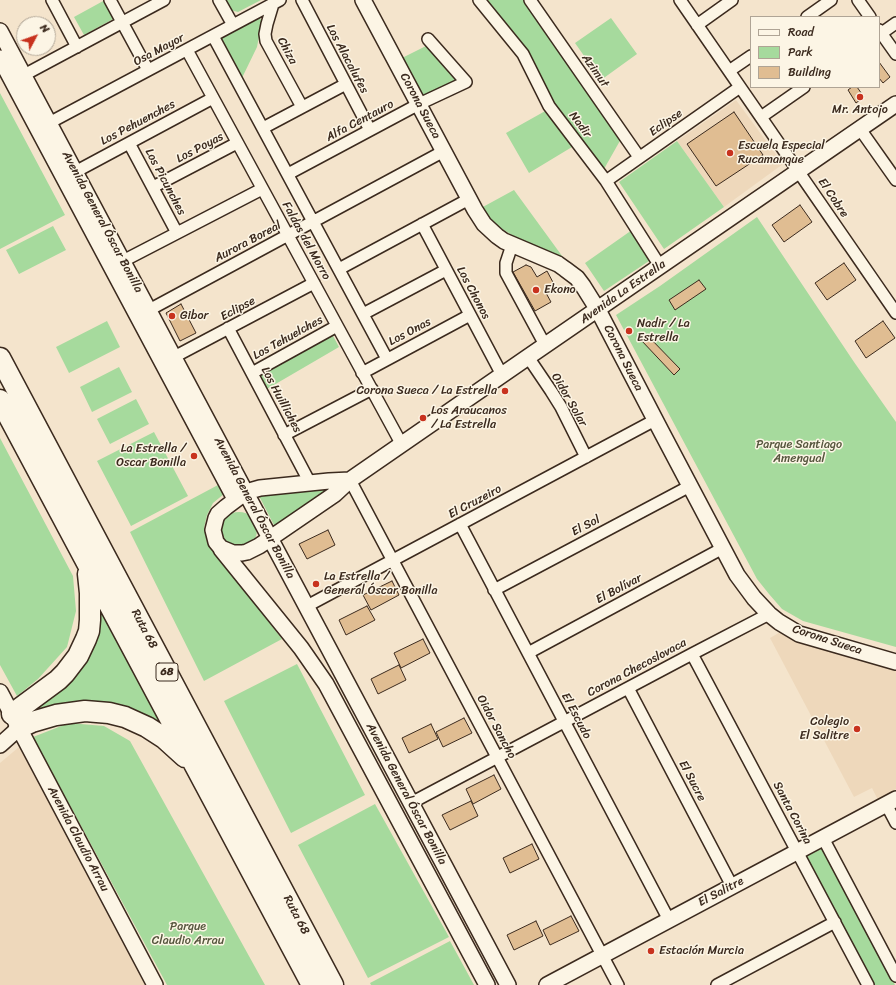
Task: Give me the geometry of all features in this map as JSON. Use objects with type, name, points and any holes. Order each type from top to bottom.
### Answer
[{"type":"highway","name":"Ruta 68","points":[[0,358],[333,985]]},
{"type":"highway","name":"Ruta 68","points":[[0,400],[312,985]]},
{"type":"highway","points":[[15,721],[71,666],[83,646],[89,631],[90,620],[90,593],[85,560]]},
{"type":"highway","points":[[15,721],[32,722],[56,715],[86,711],[109,713],[133,720],[155,732],[174,746],[197,769]]},
{"type":"main road","name":"Corona Sueca","points":[[363,0],[469,199],[484,224],[497,236],[512,245],[558,264],[572,273],[584,286],[744,586],[769,614],[799,634],[896,662]]},
{"type":"main road","name":"Avenida General Óscar Bonilla","points":[[0,31],[174,357],[241,496]]},
{"type":"main road","name":"Avenida General Óscar Bonilla","points":[[0,58],[241,496],[270,538],[508,985]]},
{"type":"main road","name":"Avenida La Estrella","points":[[350,480],[260,488],[241,496],[218,514],[213,525],[214,538],[221,548],[229,552],[242,553],[253,549],[335,494],[350,480],[545,345],[896,104]]},
{"type":"main road","name":"Avenida General Óscar Bonilla","points":[[221,548],[301,648],[326,684],[487,985]]},
{"type":"main road","name":"Avenida Claudio Arrau","points":[[0,692],[156,985]]},
{"type":"main road","points":[[0,745],[15,721]]},
{"type":"main road","name":"El Salitre","points":[[547,985],[891,802]]},
{"type":"street","points":[[52,0],[77,47]]},
{"type":"street","points":[[110,0],[148,70]]},
{"type":"street","points":[[24,75],[164,0]]},
{"type":"street","points":[[219,0],[233,25]]},
{"type":"street","name":"Los Alacalufes","points":[[302,0],[370,130]]},
{"type":"street","name":"Nadir","points":[[479,0],[523,54],[549,106],[606,181],[660,266]]},
{"type":"street","name":"El Cobre","points":[[680,0],[896,313]]},
{"type":"street","points":[[697,24],[732,0]]},
{"type":"street","points":[[807,16],[831,0]]},
{"type":"street","points":[[858,0],[869,16]]},
{"type":"street","name":"Azimut","points":[[533,1],[640,157]]},
{"type":"street","name":"Osa Mayor","points":[[49,123],[277,2]]},
{"type":"street","name":"Chiza","points":[[277,2],[266,29],[266,41],[302,107]]},
{"type":"street","points":[[896,23],[880,33],[896,54]]},
{"type":"street","name":"Faldas del Morro","points":[[213,36],[387,359]]},
{"type":"street","name":"Alfa Centauro","points":[[288,174],[419,104],[466,82],[428,40]]},
{"type":"street","name":"Faldas del Morro","points":[[187,50],[402,445]]},
{"type":"street","points":[[729,71],[750,57]]},
{"type":"street","points":[[263,128],[346,84]]},
{"type":"street","name":"Eclipse","points":[[606,181],[740,87]]},
{"type":"street","points":[[761,117],[803,88]]},
{"type":"street","name":"Los Pehuenches","points":[[75,172],[213,98]]},
{"type":"street","points":[[860,129],[896,180]]},
{"type":"street","name":"Los Picunches","points":[[129,143],[177,233]]},
{"type":"street","name":"Los Poyas","points":[[153,187],[237,143]]},
{"type":"street","name":"Aurora Boreal","points":[[149,310],[444,151]]},
{"type":"street","points":[[123,261],[262,189]]},
{"type":"street","points":[[339,269],[469,199]]},
{"type":"street","name":"Los Chonos","points":[[422,224],[502,375]]},
{"type":"street","points":[[512,245],[506,263],[506,273],[545,345]]},
{"type":"street","points":[[363,314],[446,270]]},
{"type":"street","name":"Eclipse","points":[[174,357],[314,283]]},
{"type":"street","name":"Los Onas","points":[[362,373],[470,315]]},
{"type":"street","name":"Los Tehuelches","points":[[252,373],[337,326]]},
{"type":"street","name":"Los Huilliches","points":[[228,328],[310,483]]},
{"type":"street","name":"Oidor Solar","points":[[528,357],[551,391],[586,457]]},
{"type":"street","points":[[284,435],[372,389]]},
{"type":"street","name":"El Cruzeiro","points":[[307,606],[655,420]]},
{"type":"street","name":"Oidor Sancho","points":[[350,480],[618,985]]},
{"type":"street","name":"El Sol","points":[[494,590],[690,486]]},
{"type":"street","name":"El Escudo","points":[[460,524],[669,920]]},
{"type":"street","name":"El Bolívar","points":[[528,653],[723,548]]},
{"type":"street","name":"Corona Checoslovaca","points":[[411,803],[769,614]]},
{"type":"street","name":"Santa Corina","points":[[692,654],[868,985]]},
{"type":"street","name":"El Sucre","points":[[628,688],[732,886]]},
{"type":"street","points":[[891,802],[896,823]]},
{"type":"street","name":"Santa Corina","points":[[823,838],[896,976]]},
{"type":"street","points":[[717,985],[835,922]]},
{"type":"shaded area","name":"Escuela Especial Rucamanque","points":[[736,100],[783,164],[724,207],[677,141]]},
{"type":"shaded area","name":"Colegio El Salitre","points":[[782,631],[835,652],[896,670],[896,789],[878,800],[872,788],[854,797],[770,638]]},
{"type":"shaded area","points":[[19,747],[145,985],[0,985],[0,763]]},
{"type":"green space","points":[[105,0],[117,17],[84,35],[74,17]]},
{"type":"green space","points":[[225,0],[261,0],[238,12],[230,10]]},
{"type":"green space","points":[[486,0],[525,0],[621,139],[604,169],[553,104]]},
{"type":"green space","points":[[257,15],[262,21],[257,47],[240,82],[215,37]]},
{"type":"green space","points":[[611,18],[637,54],[601,80],[575,43]]},
{"type":"green space","points":[[430,44],[462,81],[422,99],[400,59]]},
{"type":"green space","points":[[0,93],[65,215],[0,249]]},
{"type":"green space","points":[[547,110],[572,147],[529,173],[506,133]]},
{"type":"green space","points":[[677,141],[724,207],[664,249],[619,182]]},
{"type":"green space","points":[[514,190],[565,260],[515,237],[487,218],[481,208]]},
{"type":"green space","name":"Parque Santiago Amengual","points":[[757,217],[896,422],[896,647],[803,621],[782,609],[769,594],[757,579],[616,315],[660,286]]},
{"type":"green space","points":[[53,226],[66,250],[19,274],[6,250]]},
{"type":"green space","points":[[632,230],[652,259],[604,291],[585,263]]},
{"type":"green space","points":[[107,321],[120,347],[69,373],[56,347]]},
{"type":"green space","points":[[332,334],[339,347],[267,389],[260,376]]},
{"type":"green space","points":[[119,367],[132,392],[92,412],[80,387]]},
{"type":"green space","points":[[136,399],[149,424],[110,444],[97,419]]},
{"type":"green space","points":[[154,432],[188,496],[131,526],[97,461]]},
{"type":"green space","points":[[0,438],[73,576],[76,611],[67,647],[38,679],[17,696],[0,665]]},
{"type":"green space","points":[[218,485],[224,494],[213,503],[207,515],[204,528],[207,542],[282,639],[204,681],[130,532]]},
{"type":"green space","points":[[323,488],[326,493],[276,529],[258,494]]},
{"type":"green space","points":[[239,512],[252,517],[257,530],[252,543],[239,548],[226,543],[221,530],[226,517]]},
{"type":"green space","points":[[98,604],[164,729],[29,713],[40,703]]},
{"type":"green space","points":[[297,664],[365,795],[291,833],[224,701]]},
{"type":"green space","name":"Parque Claudio Arrau","points":[[69,723],[104,726],[130,741],[265,985],[167,985],[33,737]]},
{"type":"green space","points":[[375,804],[449,937],[368,978],[298,845]]},
{"type":"green space","points":[[821,843],[895,985],[873,985],[803,852]]},
{"type":"green space","points":[[450,941],[474,985],[371,985],[370,983]]},
{"type":"building","points":[[880,63],[890,77],[883,83],[880,79]]},
{"type":"building","points":[[851,88],[858,88],[864,97],[856,103],[848,90]]},
{"type":"building","points":[[734,112],[763,155],[716,186],[687,144]]},
{"type":"building","points":[[800,205],[812,222],[784,242],[772,225]]},
{"type":"building","points":[[844,263],[856,280],[827,300],[815,283]]},
{"type":"building","name":"Ekono","points":[[526,265],[531,267],[537,277],[547,271],[556,288],[546,293],[551,302],[535,311],[513,272]]},
{"type":"building","points":[[699,280],[706,289],[675,310],[669,300]]},
{"type":"building","points":[[181,304],[196,333],[180,341],[166,313]]},
{"type":"building","points":[[883,321],[895,338],[866,358],[855,341]]},
{"type":"building","points":[[647,335],[680,369],[674,375],[641,340]]},
{"type":"building","points":[[328,530],[335,545],[307,559],[299,544]]},
{"type":"building","points":[[392,581],[399,595],[371,610],[363,595]]},
{"type":"building","points":[[367,606],[375,620],[346,635],[339,620]]},
{"type":"building","points":[[423,639],[430,653],[401,668],[394,653]]},
{"type":"building","points":[[399,665],[406,680],[378,694],[371,679]]},
{"type":"building","points":[[464,718],[472,733],[443,747],[436,732]]},
{"type":"building","points":[[431,724],[438,739],[409,753],[402,738]]},
{"type":"building","points":[[494,775],[501,789],[473,804],[466,789]]},
{"type":"building","points":[[471,801],[478,816],[450,830],[442,815]]},
{"type":"building","points":[[532,844],[539,859],[510,873],[503,858]]},
{"type":"building","points":[[571,916],[579,931],[550,945],[543,930]]},
{"type":"building","points":[[536,921],[543,936],[514,950],[507,935]]},
{"type":"place","name":"Mr. Antojo","points":[[860,97]]},
{"type":"place","name":"Escuela Especial Rucamanque","points":[[730,153]]},
{"type":"place","name":"Ekono","points":[[536,290]]},
{"type":"place","name":"Gibor","points":[[172,316]]},
{"type":"place","name":"Nadir / La Estrella","points":[[629,331]]},
{"type":"place","name":"Corona Sueca / La Estrella","points":[[505,391]]},
{"type":"place","name":"Los Araucanos / La Estrella","points":[[423,418]]},
{"type":"place","name":"La Estrella / Oscar Bonilla","points":[[194,456]]},
{"type":"place","name":"La Estrella / General Óscar Bonilla","points":[[316,584]]},
{"type":"place","name":"Colegio El Salitre","points":[[857,729]]},
{"type":"place","name":"Estación Murcia","points":[[651,951]]}]
